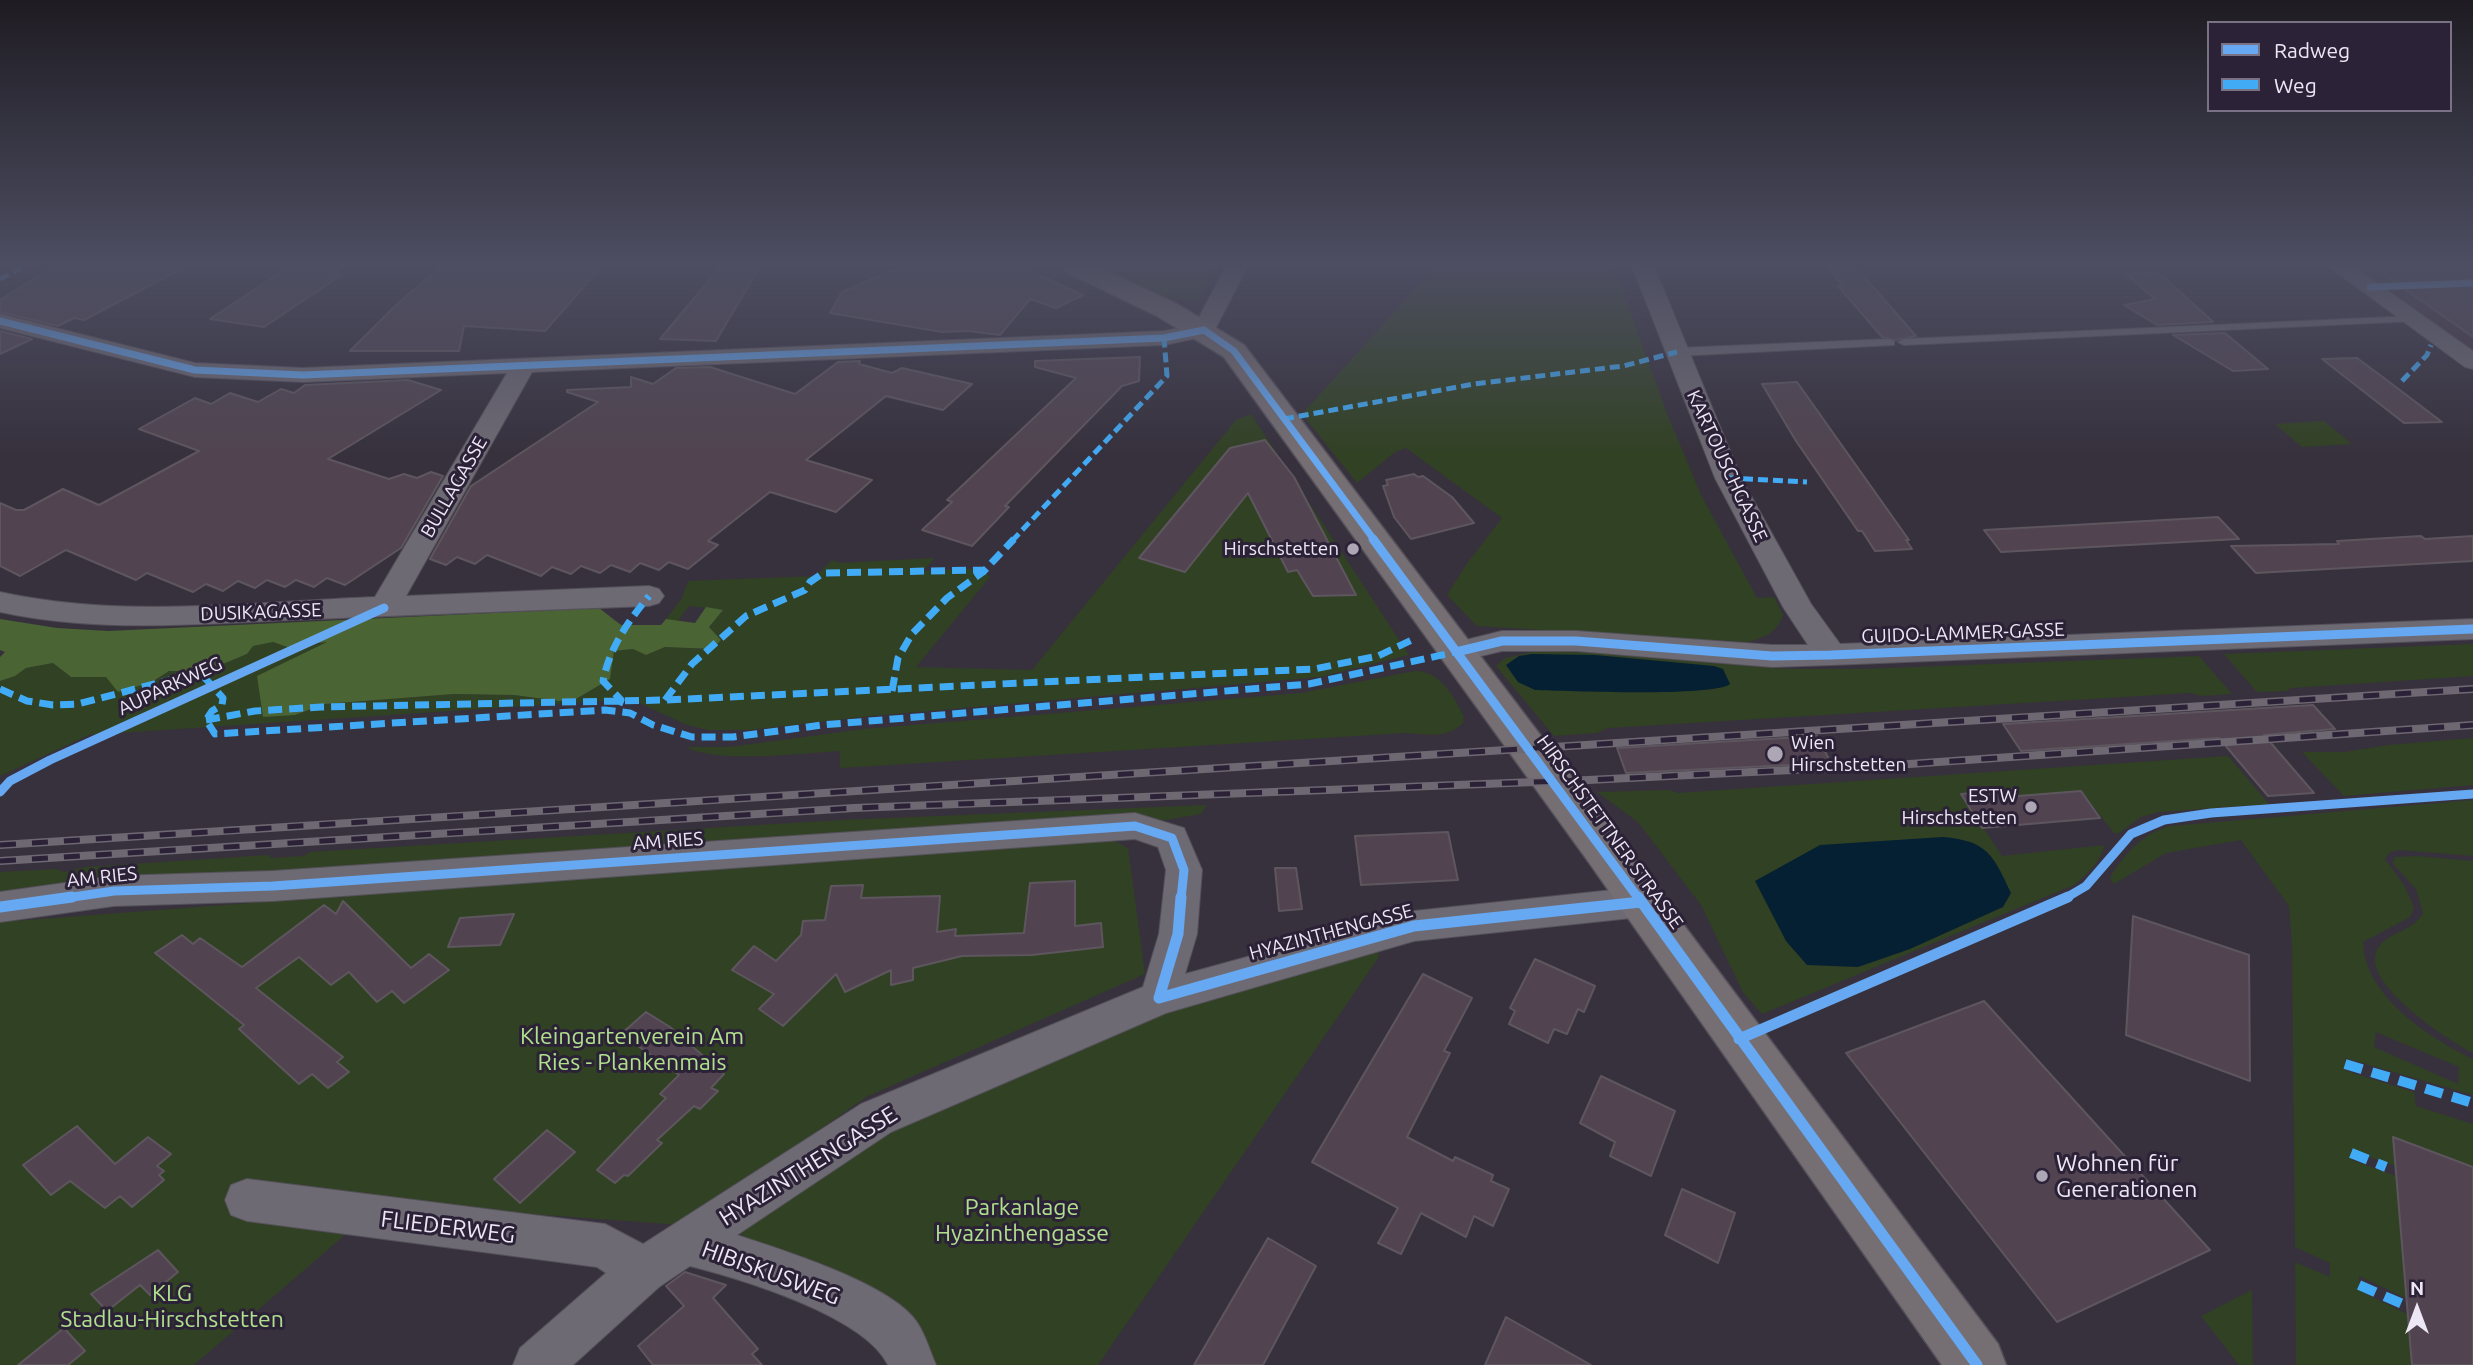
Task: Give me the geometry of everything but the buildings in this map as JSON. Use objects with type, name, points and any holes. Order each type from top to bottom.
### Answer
[{"type":"main road","name":"HIRSCHSTETTNER STRASSE","points":[[1203,330],[1234,351],[1641,902],[1977,1365]]},
{"type":"street","points":[[35,330],[195,370],[303,375],[1154,339],[1203,330]]},
{"type":"street","name":"KARTOUSCHGASSE","points":[[1668,330],[1745,513],[1798,607],[1831,655]]},
{"type":"street","points":[[2428,330],[2473,362]]},
{"type":"street","name":"BULLAGASSE","points":[[384,608],[524,365]]},
{"type":"street","name":"DUSIKAGASSE","points":[[0,602],[41,612],[93,617],[649,596]]},
{"type":"street","name":"GUIDO-LAMMER-GASSE","points":[[1456,652],[1502,641],[1576,641],[1772,656],[1831,655],[2473,629]]},
{"type":"street","name":"AM RIES","points":[[0,907],[114,891],[273,886],[1135,826],[1172,838],[1184,870],[1178,934],[1158,998]]},
{"type":"street","name":"HYAZINTHENGASSE","points":[[537,1365],[643,1270],[876,1118],[1158,998],[1414,926],[1641,902]]},
{"type":"street","name":"FLIEDERWEG","points":[[247,1200],[605,1246],[643,1270]]},
{"type":"street","name":"HIBISKUSWEG","points":[[685,1243],[715,1248],[853,1303],[895,1331],[912,1365]]},
{"type":"lane","points":[[1904,342],[2176,330]]},
{"type":"lane","points":[[1677,352],[1890,343]]},
{"type":"shaded area","points":[[2437,330],[2473,330],[2473,355]]},
{"type":"green space","points":[[1378,330],[1637,330],[1666,411],[1701,495],[1757,598],[1774,597],[1783,615],[1774,630],[1748,642],[1477,626],[1447,595],[1502,518],[1406,448],[1395,452],[1357,483],[1302,414]]},
{"type":"green space","points":[[1251,414],[1409,655],[1320,677],[871,716],[749,730],[708,730],[687,725],[631,699],[89,735],[0,776],[0,681],[15,676],[26,668],[53,663],[71,677],[106,677],[152,683],[169,671],[206,671],[247,654],[253,646],[273,642],[287,647],[330,642],[295,715],[325,704],[454,694],[514,695],[559,701],[576,699],[610,679],[613,651],[633,649],[646,655],[665,647],[713,649],[721,640],[709,627],[723,610],[689,606],[678,621],[666,619],[682,598],[688,581],[816,576],[832,560],[840,563],[935,558],[923,571],[981,568],[990,577],[916,667],[1032,670],[1236,420]]},
{"type":"green space","points":[[2324,421],[2352,444],[2302,447],[2275,424]]},
{"type":"green space","points":[[706,607],[723,610],[709,627],[721,640],[713,649],[665,647],[646,655],[633,649],[614,651],[610,679],[576,699],[559,701],[514,695],[454,694],[325,704],[295,715],[263,717],[257,676],[327,642],[287,647],[273,642],[253,646],[247,654],[206,671],[169,671],[152,682],[118,692],[106,677],[71,677],[53,663],[26,668],[15,676],[0,681],[0,657],[5,652],[0,650],[0,619],[57,628],[108,631],[599,608],[621,625],[661,625],[666,619],[695,623]]},
{"type":"green space","points":[[2473,644],[2473,676],[2291,688],[2286,691],[2257,692],[2224,654]]},
{"type":"green space","points":[[1537,651],[1595,653],[1785,669],[1863,669],[2199,656],[2232,694],[2202,696],[2190,693],[1608,728],[1597,733],[1554,736],[1496,666],[1505,658]]},
{"type":"green space","points":[[1415,671],[1432,675],[1445,686],[1464,716],[1463,723],[1449,732],[1435,735],[1404,733],[840,768],[840,751],[739,756],[700,752],[686,747],[729,747],[864,729],[1301,693]]},
{"type":"green space","points":[[2473,738],[2473,785],[2344,796],[2302,752],[2345,752],[2388,745]]},
{"type":"green space","points":[[2228,756],[2269,804],[2159,812],[2141,817],[2119,833],[2114,833],[2081,791],[2018,796],[2014,789],[1961,794],[2002,856],[2105,845],[2093,867],[2074,885],[1762,1014],[1743,992],[1701,905],[1638,822],[1597,792],[1669,790],[1678,793]]},
{"type":"green space","points":[[2473,800],[2473,856],[2399,850],[2390,852],[2385,859],[2404,885],[2414,907],[2410,917],[2363,942],[2366,962],[2375,980],[2402,1013],[2437,1039],[2473,1059],[2473,1095],[2345,1058],[2346,1071],[2414,1092],[2416,1106],[2473,1124],[2473,1167],[2393,1137],[2395,1166],[2351,1150],[2352,1160],[2396,1176],[2406,1298],[2359,1276],[2360,1291],[2407,1314],[2412,1365],[2296,1365],[2295,1262],[2330,1277],[2330,1263],[2295,1247],[2292,945],[2289,906],[2241,840],[2166,853],[2114,884],[2110,877],[2129,852],[2151,834],[2171,826]],"holes":[[[2376,1032],[2459,1067],[2458,1084],[2374,1047]]]},
{"type":"green space","points":[[1207,805],[1201,814],[1154,822],[0,897],[0,872],[57,869],[64,872],[86,867],[269,855],[271,858],[304,856],[310,852],[842,820]]},
{"type":"green space","name":"Kleingartenverein Am Ries - Plankenmais","points":[[1108,838],[1128,848],[1145,974],[868,1096],[681,1225],[382,1203],[194,1365],[0,1365],[0,922]]},
{"type":"green space","points":[[2417,856],[2473,861],[2473,1053],[2410,1009],[2381,978],[2375,963],[2381,944],[2413,924],[2423,913],[2416,889],[2393,864],[2395,857]]},
{"type":"green space","name":"Parkanlage Hyazinthengasse","points":[[1377,945],[1379,957],[1098,1365],[936,1365],[920,1335],[880,1305],[730,1229],[941,1100],[1066,1044]]},
{"type":"green space","points":[[2252,1290],[2253,1365],[2239,1365],[2201,1316]]},
{"type":"water","points":[[1595,655],[1714,666],[1723,669],[1730,684],[1697,691],[1669,692],[1535,690],[1518,682],[1506,665],[1519,656]]},
{"type":"water","points":[[1943,837],[1970,842],[1987,852],[2011,893],[2003,907],[1910,949],[1858,967],[1807,965],[1786,941],[1755,881],[1820,845]]},
{"type":"railway","points":[[0,845],[2473,689]]},
{"type":"railway","points":[[0,861],[854,808],[1588,780],[1895,765],[2473,725]]},
{"type":"marked path","points":[[892,691],[898,658],[923,621],[947,598],[983,572],[1167,376],[1164,338]]},
{"type":"marked path","points":[[2402,381],[2427,355],[2431,345]]},
{"type":"marked path","points":[[1284,419],[1474,384],[1623,366],[1677,352]]},
{"type":"marked path","points":[[1728,478],[1807,482]]},
{"type":"marked path","points":[[665,700],[692,664],[746,616],[805,590],[810,582],[823,573],[984,570]]},
{"type":"marked path","points":[[619,705],[621,700],[603,681],[609,655],[619,635],[649,596]]},
{"type":"marked path","points":[[206,720],[255,711],[321,707],[665,700],[1314,669],[1378,656],[1414,639]]},
{"type":"marked path","points":[[0,689],[27,701],[53,705],[78,704],[177,678],[204,677],[223,698],[222,705],[212,711],[206,720],[215,734],[605,710],[630,713],[653,725],[692,737],[733,737],[822,725],[1309,684],[1456,652]]},
{"type":"marked path","points":[[2345,1064],[2473,1103]]},
{"type":"marked path","points":[[2351,1153],[2386,1167]]},
{"type":"marked path","points":[[2359,1285],[2407,1306]]},
{"type":"cycle path","points":[[35,330],[195,370],[303,375],[1164,338],[1204,330]]},
{"type":"cycle path","points":[[1204,330],[1234,351],[1605,852],[1977,1365]]},
{"type":"cycle path","name":"AUPARKWEG","points":[[0,792],[10,781],[50,760],[384,608]]},
{"type":"cycle path","points":[[1456,652],[1502,641],[1576,641],[1772,656],[1831,655],[2473,629]]},
{"type":"cycle path","points":[[1739,1039],[2079,892],[2131,834],[2152,823],[2211,813],[2473,794]]},
{"type":"cycle path","points":[[0,907],[114,891],[273,886],[1135,826],[1172,838],[1184,870],[1178,934],[1159,998]]},
{"type":"cycle path","points":[[1159,998],[1414,926],[1641,902]]},
{"type":"place","name":"Hirschstetten","points":[[1353,549]]},
{"type":"place","name":"Wien Hirschstetten","points":[[1775,754]]},
{"type":"place","name":"ESTW Hirschstetten","points":[[2031,807]]},
{"type":"place","name":"Wohnen für Generationen","points":[[2042,1176]]},
{"type":"park label","name":"KLG Stadlau-Hirschstetten","points":[[172,1306]]}]
